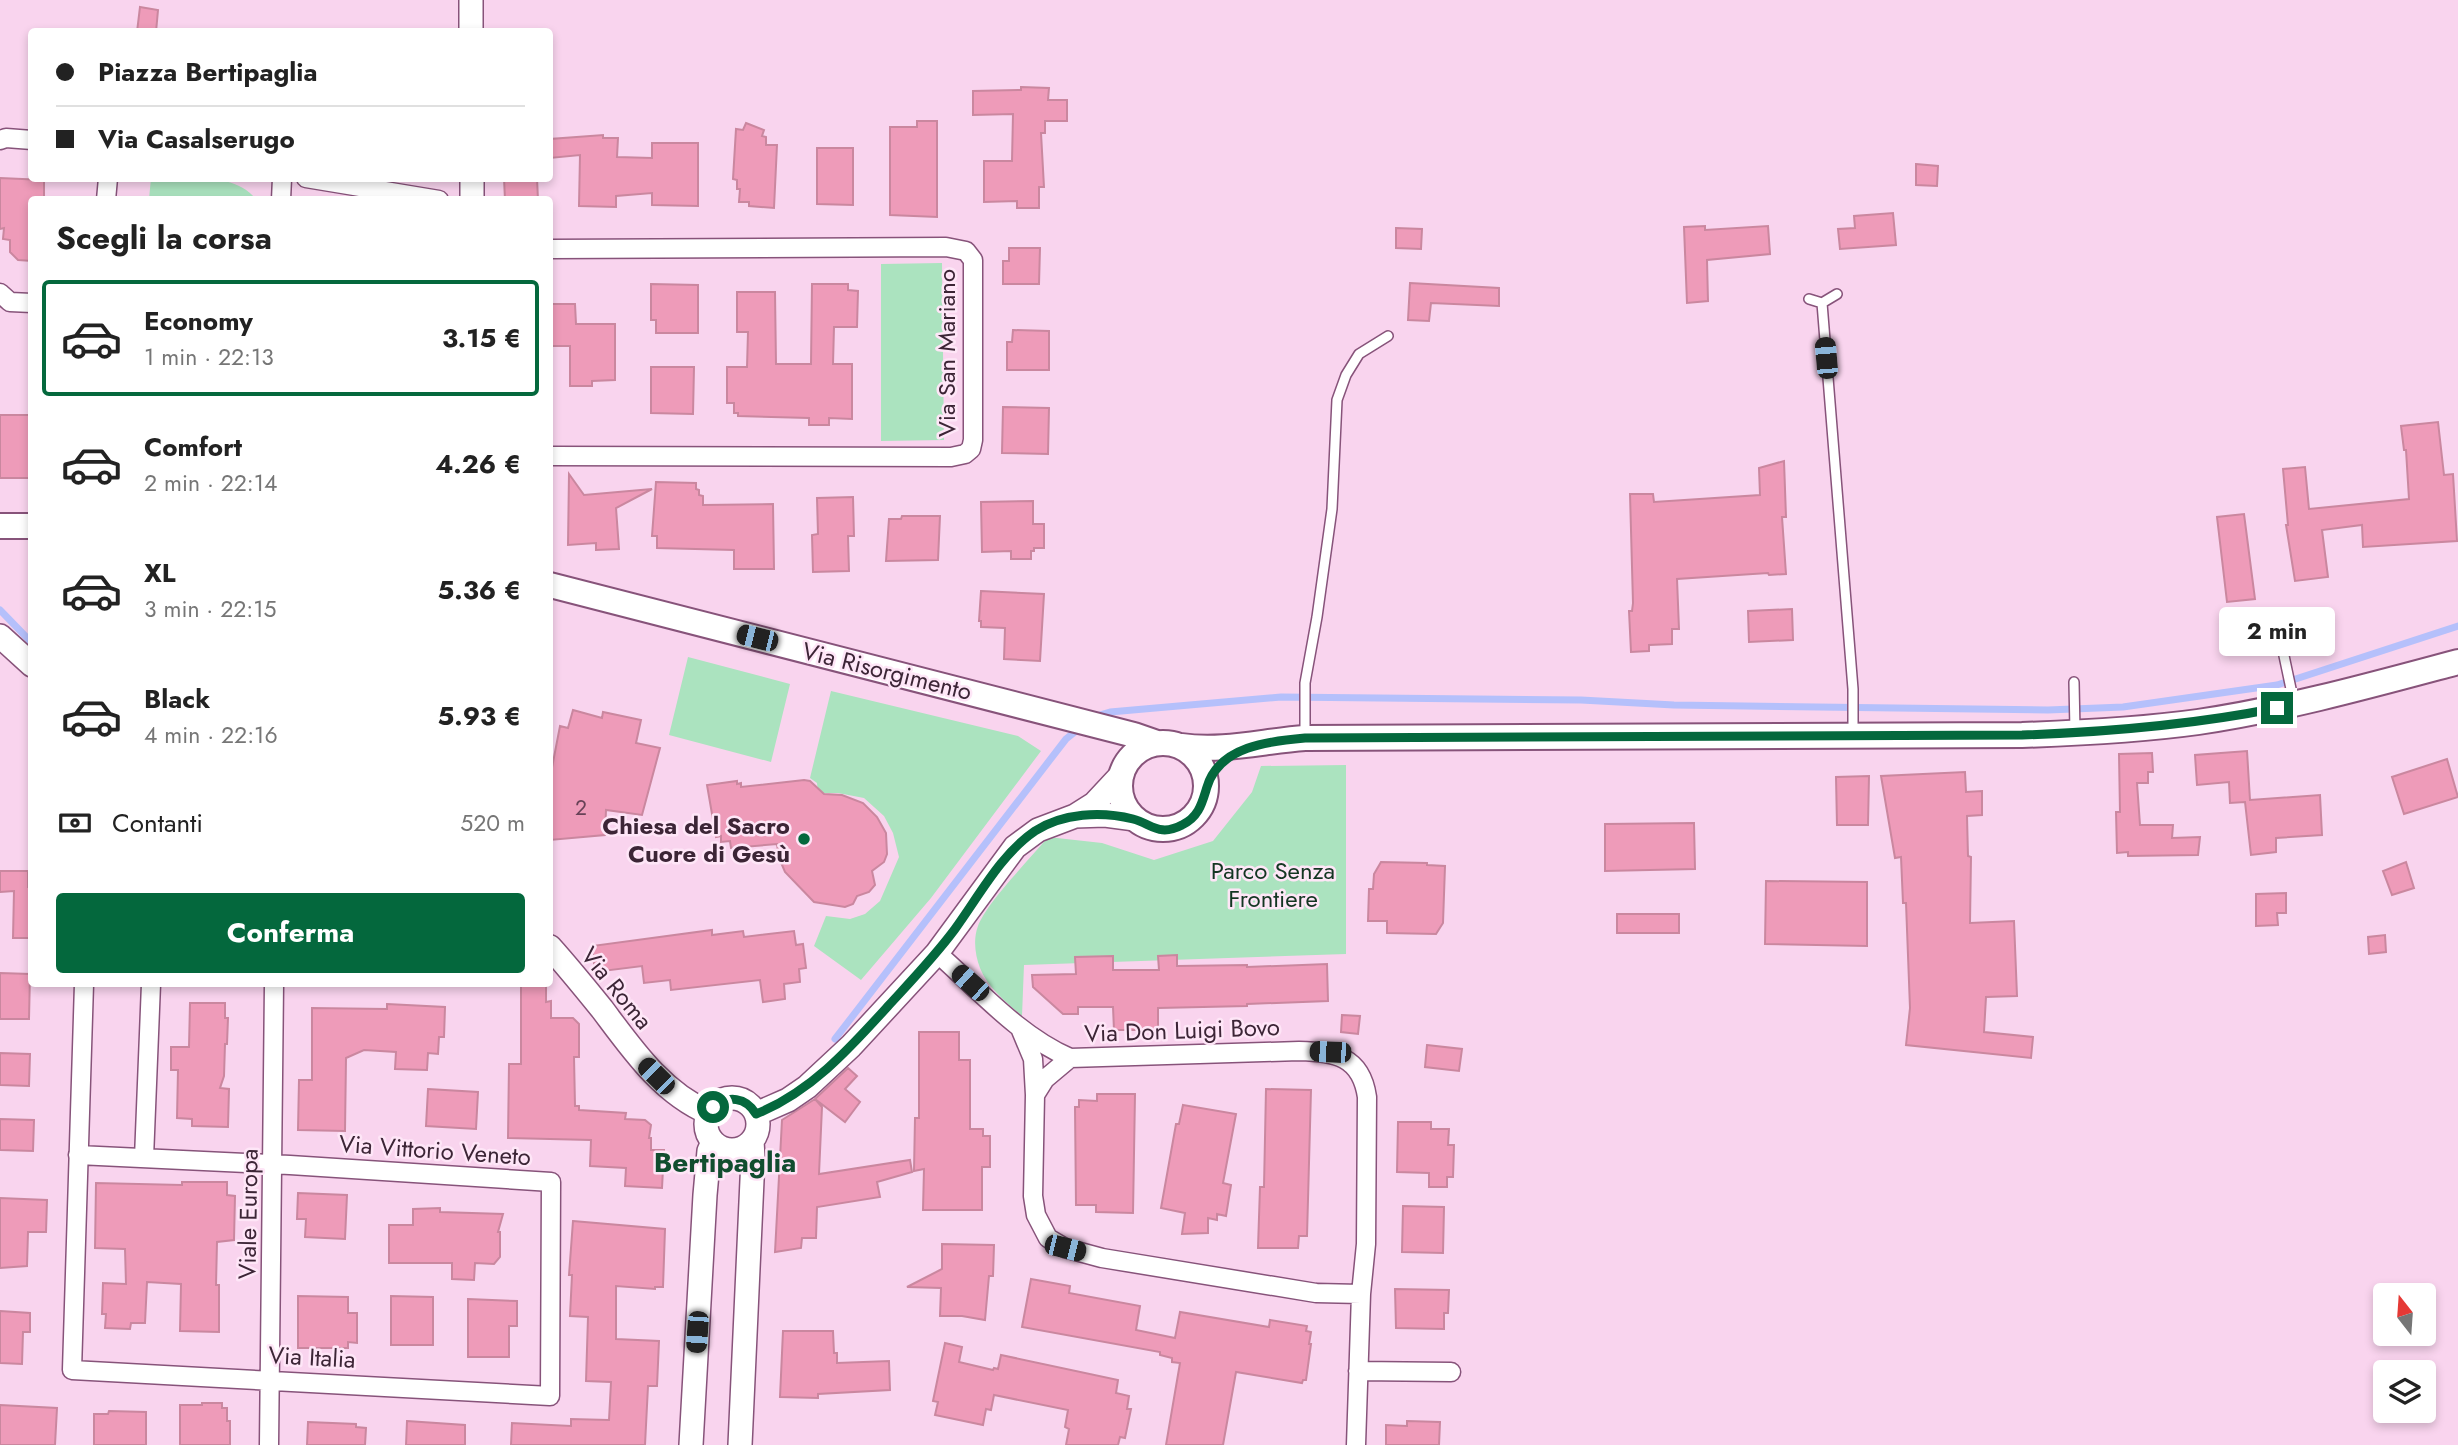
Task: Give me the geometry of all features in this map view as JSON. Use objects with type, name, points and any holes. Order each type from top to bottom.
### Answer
[{"type":"main road","points":[[0,526],[28,526]]},
{"type":"main road","name":"Via Risorgimento","points":[[553,586],[1169,745],[1205,750],[1305,738],[2075,724],[2138,729],[2199,722],[2293,698],[2458,662]]},
{"type":"main road","points":[[1100,727],[1117,747],[1123,771]]},
{"type":"main road","points":[[1207,786],[1200,762],[1169,745],[1145,747],[1135,753],[1123,771],[1120,786],[1122,799],[1135,819],[1145,826],[1170,829],[1192,819],[1200,809],[1214,773],[1249,745]]},
{"type":"street","points":[[471,0],[471,28]]},
{"type":"street","points":[[0,140],[28,140]]},
{"type":"street","points":[[330,182],[415,196]]},
{"type":"street","name":"Via San Mariano","points":[[553,249],[946,247],[966,251],[973,260],[973,421],[971,449],[965,454],[951,457],[553,456]]},
{"type":"street","points":[[0,293],[10,302],[28,303]]},
{"type":"street","points":[[0,636],[28,661]]},
{"type":"street","points":[[756,1114],[788,1100],[807,1087],[851,1046],[937,953],[1015,847],[1038,830],[1075,816],[1094,804],[1123,771]]},
{"type":"street","points":[[1075,816],[1105,815],[1135,819]]},
{"type":"street","name":"Via Roma","points":[[553,950],[645,1064],[667,1087],[694,1107],[709,1113]]},
{"type":"street","name":"Via Don Luigi Bovo","points":[[937,953],[1020,1028],[1040,1043],[1070,1058],[1330,1052],[1349,1061],[1360,1073],[1367,1097],[1366,1244],[1360,1294],[1356,1445]]},
{"type":"street","points":[[78,1155],[84,987]]},
{"type":"street","points":[[144,1158],[150,987]]},
{"type":"street","name":"Viale Europa","points":[[269,1445],[274,987]]},
{"type":"street","name":"Via Don Luigi Bovo","points":[[1020,1028],[1032,1059],[1035,1095],[1033,1195],[1036,1215],[1048,1238],[1065,1248],[1102,1258],[1317,1293],[1360,1294]]},
{"type":"street","name":"Via Don Luigi Bovo","points":[[1035,1095],[1045,1079],[1070,1058]]},
{"type":"street","points":[[733,1099],[747,1103],[756,1114],[758,1129],[752,1141],[740,1149],[725,1149],[713,1142],[707,1128],[709,1113],[719,1103],[733,1099]]},
{"type":"street","points":[[740,1445],[752,1141]]},
{"type":"street","points":[[691,1445],[705,1195],[709,1151],[713,1142]]},
{"type":"street","name":"Via Vittorio Veneto","points":[[78,1155],[551,1182],[550,1396]]},
{"type":"street","name":"Via Italia","points":[[78,1155],[72,1370],[550,1396]]},
{"type":"street","points":[[1357,1371],[1451,1372]]},
{"type":"lane","points":[[1809,299],[1822,303],[1837,294]]},
{"type":"lane","points":[[1822,303],[1853,689],[1853,728]]},
{"type":"lane","points":[[1305,738],[1305,683],[1332,509],[1338,400],[1346,375],[1359,354],[1388,336]]},
{"type":"lane","points":[[2283,651],[2293,698]]},
{"type":"lane","points":[[2074,682],[2075,724]]},
{"type":"green space","points":[[151,182],[228,182],[253,196],[149,196]]},
{"type":"green space","points":[[942,263],[944,440],[881,441],[881,264]]},
{"type":"green space","points":[[688,657],[790,684],[771,762],[669,735]]},
{"type":"green space","points":[[831,691],[1018,736],[1041,751],[931,898],[861,980],[814,946],[826,916],[850,919],[865,914],[880,901],[899,857],[893,833],[884,816],[864,798],[838,793],[818,793],[817,783],[810,778]]},
{"type":"green space","name":"Parco Senza Frontiere","points":[[1346,765],[1346,954],[1024,965],[1022,1016],[998,995],[983,975],[976,952],[978,926],[1000,893],[1048,837],[1102,843],[1154,860],[1213,841],[1252,792],[1261,766]]},
{"type":"building","points":[[140,7],[158,10],[156,28],[137,28]]},
{"type":"building","points":[[1021,87],[1049,88],[1048,100],[1067,100],[1067,121],[1045,121],[1045,133],[1041,133],[1044,187],[1039,187],[1039,208],[1017,208],[1017,201],[984,202],[984,161],[1012,161],[1013,114],[973,115],[973,91],[1021,90]]},
{"type":"building","points":[[917,121],[937,121],[937,217],[890,215],[890,127],[917,127]]},
{"type":"building","points":[[746,123],[764,130],[762,136],[766,137],[766,145],[777,145],[774,208],[749,206],[749,202],[739,202],[740,189],[737,189],[737,180],[733,179],[736,129],[743,130]]},
{"type":"building","points":[[603,135],[603,138],[618,138],[617,157],[652,158],[652,143],[698,143],[698,206],[652,205],[652,193],[616,196],[616,207],[579,206],[580,155],[553,158],[553,139]]},
{"type":"building","points":[[817,148],[853,148],[853,205],[817,204]]},
{"type":"building","points":[[1916,164],[1938,166],[1937,186],[1916,185]]},
{"type":"building","points":[[0,178],[44,182],[44,196],[28,196],[28,261],[18,260],[10,252],[10,240],[3,239],[4,228],[0,229]]},
{"type":"building","points":[[504,182],[537,182],[538,196],[505,196]]},
{"type":"building","points":[[1893,213],[1896,245],[1840,249],[1838,229],[1855,228],[1854,216]]},
{"type":"building","points":[[1705,226],[1705,230],[1768,226],[1770,254],[1707,260],[1708,301],[1687,303],[1684,227]]},
{"type":"building","points":[[1396,228],[1422,229],[1421,249],[1396,248]]},
{"type":"building","points":[[1009,248],[1040,248],[1039,284],[1003,284],[1003,261],[1009,261]]},
{"type":"building","points":[[1410,283],[1499,288],[1499,306],[1431,303],[1429,321],[1408,320]]},
{"type":"building","points":[[651,284],[698,285],[698,333],[656,333],[656,320],[651,320]]},
{"type":"building","points":[[812,284],[848,284],[848,290],[858,291],[857,327],[834,327],[833,364],[852,364],[852,419],[829,418],[829,425],[809,425],[809,418],[738,416],[738,413],[734,413],[734,403],[727,403],[727,367],[747,367],[748,332],[737,332],[737,292],[775,292],[776,364],[811,364]]},
{"type":"building","points":[[553,304],[575,304],[576,324],[615,324],[615,380],[592,381],[592,386],[570,386],[570,346],[553,346]]},
{"type":"building","points":[[1013,330],[1049,331],[1049,370],[1007,370],[1007,342],[1012,342]]},
{"type":"building","points":[[651,367],[694,367],[693,414],[651,413]]},
{"type":"building","points":[[1003,407],[1049,408],[1048,454],[1002,453]]},
{"type":"building","points":[[0,415],[28,415],[28,478],[0,478]]},
{"type":"building","points":[[2438,422],[2444,475],[2453,474],[2457,541],[2363,547],[2362,525],[2322,530],[2328,577],[2295,581],[2286,525],[2283,469],[2305,467],[2309,509],[2409,499],[2406,450],[2401,426]]},
{"type":"building","points":[[1784,461],[1786,517],[1782,517],[1786,574],[1677,579],[1679,629],[1672,629],[1672,644],[1649,645],[1649,651],[1631,652],[1629,611],[1632,611],[1633,603],[1630,494],[1653,494],[1654,502],[1760,495],[1759,468]]},
{"type":"building","points":[[569,474],[584,495],[652,489],[616,508],[619,549],[596,550],[596,543],[568,545]]},
{"type":"building","points":[[656,482],[696,483],[699,495],[703,496],[703,505],[773,504],[774,569],[734,569],[734,550],[657,548],[657,536],[652,536]]},
{"type":"building","points":[[853,497],[854,536],[848,536],[849,571],[813,572],[812,535],[818,534],[817,498]]},
{"type":"building","points":[[1033,501],[1033,524],[1044,524],[1044,548],[1034,548],[1034,551],[1031,551],[1031,559],[1011,559],[1011,551],[982,552],[981,502]]},
{"type":"building","points":[[2244,514],[2255,599],[2227,602],[2217,517]]},
{"type":"building","points":[[902,516],[940,516],[938,560],[886,561],[889,519],[901,519]]},
{"type":"building","points":[[981,591],[1044,594],[1040,661],[1004,659],[1005,628],[981,627]]},
{"type":"building","points":[[1792,609],[1793,640],[1749,642],[1748,611]]},
{"type":"building","points":[[573,710],[602,718],[603,712],[641,720],[636,743],[660,748],[642,815],[606,810],[605,835],[553,840],[553,762],[560,726],[568,728]]},
{"type":"building","points":[[2247,751],[2250,800],[2320,795],[2322,835],[2276,838],[2276,852],[2251,855],[2245,802],[2230,803],[2229,782],[2197,785],[2195,755]]},
{"type":"building","points":[[2152,753],[2153,772],[2148,772],[2148,783],[2137,783],[2140,825],[2173,825],[2172,838],[2200,837],[2198,855],[2128,856],[2128,852],[2117,853],[2116,812],[2120,812],[2119,754]]},
{"type":"building","points":[[2447,759],[2458,797],[2404,814],[2392,777]]},
{"type":"building","points":[[1965,772],[1966,792],[1982,791],[1982,815],[1967,816],[1968,856],[1971,857],[1970,923],[2014,921],[2017,996],[1986,997],[1984,1032],[2033,1037],[2031,1058],[1906,1045],[1910,1008],[1906,903],[1903,903],[1901,857],[1895,858],[1881,776]]},
{"type":"building","points":[[1869,776],[1868,825],[1837,825],[1836,777]]},
{"type":"building","name":"Chiesa del Sacro Cuore di Gesù","points":[[737,781],[737,784],[741,783],[741,787],[810,781],[824,794],[842,795],[863,803],[877,817],[886,833],[887,854],[884,862],[872,871],[875,885],[869,892],[857,896],[853,904],[845,907],[814,902],[785,872],[777,844],[731,848],[730,841],[721,842],[721,836],[716,837],[707,785]]},
{"type":"building","points":[[1694,823],[1695,869],[1605,871],[1605,824]]},
{"type":"building","points":[[1381,862],[1445,866],[1443,923],[1436,934],[1387,933],[1387,921],[1368,921],[1369,889],[1373,889],[1374,874]]},
{"type":"building","points":[[2406,862],[2414,888],[2392,895],[2383,871]]},
{"type":"building","points":[[0,871],[28,871],[28,938],[13,938],[14,891],[0,892]]},
{"type":"building","points":[[1766,881],[1867,882],[1867,946],[1765,944]]},
{"type":"building","points":[[2286,893],[2286,913],[2277,913],[2278,925],[2256,926],[2256,894]]},
{"type":"building","points":[[1617,914],[1679,914],[1679,933],[1617,933]]},
{"type":"building","points":[[712,930],[712,935],[743,931],[744,937],[794,931],[796,945],[803,944],[806,968],[799,969],[800,982],[784,984],[785,999],[763,1002],[760,980],[671,990],[670,980],[644,983],[642,966],[595,972],[592,946]]},
{"type":"building","points":[[2385,935],[2386,952],[2369,954],[2368,937]]},
{"type":"building","points":[[1177,955],[1177,966],[1327,964],[1328,1001],[1158,1008],[1158,1030],[1114,1030],[1113,1007],[1078,1007],[1078,1014],[1063,1014],[1033,987],[1032,975],[1076,974],[1075,957],[1113,956],[1113,970],[1159,970],[1158,956]]},
{"type":"building","points":[[0,973],[28,974],[29,1019],[0,1019]]},
{"type":"building","points":[[521,987],[546,987],[546,1002],[551,1001],[551,1018],[573,1018],[579,1024],[579,1057],[574,1057],[575,1106],[579,1106],[579,1110],[626,1113],[625,1119],[645,1120],[651,1125],[651,1150],[664,1150],[662,1188],[625,1186],[626,1168],[590,1166],[591,1140],[508,1138],[509,1064],[521,1064]]},
{"type":"building","points":[[190,1003],[225,1003],[225,1018],[228,1018],[227,1044],[220,1088],[229,1089],[228,1127],[192,1126],[192,1119],[177,1118],[178,1070],[171,1070],[171,1047],[189,1047]]},
{"type":"building","points":[[387,1004],[445,1007],[444,1037],[439,1037],[438,1054],[428,1053],[427,1070],[395,1069],[396,1052],[364,1050],[346,1058],[345,1131],[298,1130],[299,1080],[312,1080],[312,1008],[387,1009]]},
{"type":"building","points":[[1342,1015],[1360,1016],[1358,1034],[1341,1032]]},
{"type":"building","points":[[919,1032],[959,1032],[959,1060],[970,1060],[970,1129],[983,1129],[983,1136],[990,1136],[990,1167],[982,1167],[982,1210],[923,1210],[924,1169],[914,1171],[915,1118],[919,1118]]},
{"type":"building","points":[[1427,1045],[1462,1049],[1459,1071],[1425,1067]]},
{"type":"building","points":[[0,1053],[30,1054],[29,1086],[0,1085]]},
{"type":"building","points":[[848,1068],[857,1076],[845,1089],[860,1102],[845,1122],[815,1099]]},
{"type":"building","points":[[428,1089],[478,1092],[476,1129],[426,1126]]},
{"type":"building","points":[[1266,1089],[1311,1090],[1307,1236],[1299,1236],[1298,1248],[1258,1248],[1260,1187],[1264,1187]]},
{"type":"building","points":[[1097,1094],[1135,1094],[1133,1213],[1096,1212],[1096,1205],[1076,1205],[1075,1107],[1079,1107],[1079,1100],[1097,1101]]},
{"type":"building","points":[[815,1099],[822,1107],[819,1174],[910,1160],[912,1172],[877,1182],[880,1197],[817,1207],[816,1238],[802,1238],[801,1248],[775,1252],[782,1120]]},
{"type":"building","points":[[1183,1105],[1236,1114],[1223,1183],[1231,1185],[1226,1216],[1217,1214],[1217,1220],[1208,1218],[1208,1233],[1182,1234],[1185,1213],[1161,1208],[1176,1124],[1179,1124]]},
{"type":"building","points":[[0,1119],[34,1120],[33,1151],[0,1150]]},
{"type":"building","points":[[1398,1122],[1431,1122],[1431,1129],[1449,1129],[1448,1145],[1454,1145],[1453,1177],[1447,1177],[1447,1187],[1429,1187],[1429,1173],[1397,1172]]},
{"type":"building","points":[[182,1182],[227,1182],[227,1195],[235,1196],[234,1240],[217,1242],[219,1332],[180,1331],[181,1284],[147,1282],[145,1323],[131,1323],[130,1329],[105,1328],[106,1314],[102,1314],[103,1283],[126,1284],[125,1249],[95,1248],[96,1183],[182,1185]]},
{"type":"building","points":[[298,1193],[347,1195],[345,1239],[305,1237],[306,1219],[297,1219]]},
{"type":"building","points":[[0,1198],[47,1200],[46,1232],[28,1232],[27,1266],[0,1268]]},
{"type":"building","points":[[1403,1206],[1444,1207],[1443,1253],[1402,1252]]},
{"type":"building","points":[[440,1208],[440,1212],[503,1214],[498,1232],[500,1257],[494,1264],[475,1263],[474,1280],[452,1279],[452,1263],[389,1263],[389,1225],[413,1225],[413,1209]]},
{"type":"building","points":[[573,1221],[665,1229],[663,1287],[655,1289],[616,1286],[616,1339],[659,1341],[657,1386],[648,1386],[645,1445],[511,1445],[512,1423],[571,1426],[571,1419],[609,1420],[611,1382],[586,1381],[588,1317],[570,1316],[572,1275],[569,1275]]},
{"type":"building","points":[[942,1244],[994,1245],[993,1276],[989,1276],[985,1320],[940,1316],[941,1288],[907,1287],[942,1269]]},
{"type":"building","points":[[1031,1279],[1070,1286],[1069,1293],[1140,1306],[1136,1330],[1175,1338],[1180,1312],[1269,1327],[1270,1320],[1307,1326],[1306,1331],[1311,1332],[1311,1344],[1306,1380],[1302,1383],[1236,1372],[1223,1445],[1166,1445],[1180,1363],[1172,1362],[1172,1358],[1160,1355],[1160,1352],[1022,1327]]},
{"type":"building","points":[[1395,1289],[1449,1290],[1444,1329],[1396,1328]]},
{"type":"building","points":[[298,1296],[348,1297],[348,1313],[357,1313],[357,1343],[348,1342],[348,1348],[298,1348]]},
{"type":"building","points":[[391,1296],[433,1297],[433,1345],[391,1345]]},
{"type":"building","points":[[468,1299],[517,1301],[517,1326],[509,1326],[509,1357],[468,1357]]},
{"type":"building","points":[[0,1311],[30,1313],[30,1332],[23,1332],[22,1364],[0,1363]]},
{"type":"building","points":[[783,1331],[833,1331],[837,1363],[889,1361],[890,1390],[818,1394],[818,1398],[780,1397]]},
{"type":"building","points":[[945,1343],[962,1347],[959,1362],[993,1370],[998,1369],[1001,1355],[1118,1380],[1116,1393],[1129,1396],[1127,1409],[1131,1409],[1125,1438],[1120,1437],[1118,1445],[1066,1445],[1068,1410],[994,1395],[991,1410],[986,1409],[983,1425],[935,1415],[938,1402],[933,1401]]},
{"type":"building","points":[[222,1403],[222,1408],[227,1408],[230,1445],[180,1445],[180,1405]]},
{"type":"building","points":[[0,1405],[57,1408],[55,1445],[0,1445]]},
{"type":"building","points":[[109,1411],[146,1412],[146,1445],[94,1445],[94,1414],[108,1414]]},
{"type":"building","points":[[407,1421],[465,1425],[465,1445],[406,1445]]},
{"type":"building","points":[[1407,1421],[1440,1422],[1439,1445],[1386,1445],[1386,1425],[1407,1426]]},
{"type":"building","points":[[308,1422],[356,1424],[356,1427],[366,1428],[365,1445],[307,1445]]},
{"type":"waterway","points":[[0,610],[28,639]]},
{"type":"waterway","points":[[1093,717],[1110,712],[1281,697],[2048,710],[2123,707],[2277,685],[2458,626]]},
{"type":"waterway","points":[[835,1039],[1066,739],[1081,727]]},
{"type":"place","name":"Chiesa del Sacro Cuore di Gesù","points":[[804,839]]},
{"type":"district","name":"Bertipaglia","points":[[725,1162]]},
{"type":"route","points":[[713,1107],[726,1099],[740,1100],[747,1103],[756,1114],[788,1100],[807,1087],[851,1046],[937,953],[1015,847],[1038,830],[1075,816],[1105,815],[1135,819],[1145,826],[1157,829],[1182,825],[1192,819],[1200,809],[1214,773],[1249,745],[1305,738],[2022,735],[2138,729],[2199,722],[2277,708]]}]
